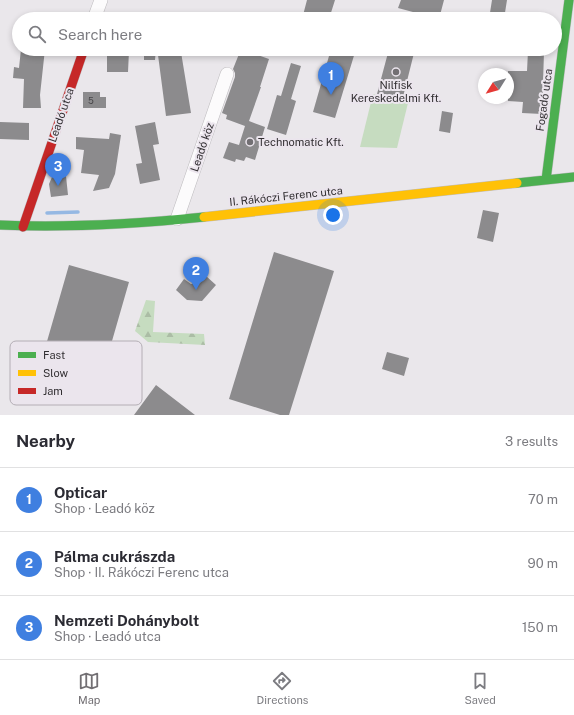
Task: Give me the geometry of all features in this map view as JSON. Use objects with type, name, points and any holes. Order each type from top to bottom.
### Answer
[{"type":"main road","name":"Fogadó utca","points":[[562,55],[569,0]]},
{"type":"main road","name":"Leadó utca","points":[[23,227],[82,56]]},
{"type":"main road","name":"Fogadó utca","points":[[546,180],[562,56]]},
{"type":"main road","name":"II. Rákóczi Ferenc utca","points":[[0,225],[23,227],[105,225],[177,219],[574,177]]},
{"type":"street","points":[[97,12],[101,0]]},
{"type":"street","name":"Leadó köz","points":[[177,219],[227,74]]},
{"type":"green space","points":[[373,94],[408,103],[397,148],[360,147]]},
{"type":"green space","points":[[146,300],[155,301],[153,332],[204,334],[205,345],[148,342],[135,331]]},
{"type":"building","points":[[307,0],[335,0],[331,12],[304,12]]},
{"type":"building","points":[[401,0],[444,0],[441,12],[413,12],[398,8]]},
{"type":"building","points":[[492,0],[507,0],[505,12],[490,12]]},
{"type":"building","points":[[20,56],[44,56],[40,95],[41,108],[23,108],[24,79],[13,78],[14,67],[19,68]]},
{"type":"building","points":[[107,56],[129,56],[128,72],[107,72]]},
{"type":"building","points":[[144,56],[155,56],[155,60],[144,60]]},
{"type":"building","points":[[158,56],[182,56],[191,113],[166,116]]},
{"type":"building","points":[[238,56],[261,56],[269,59],[249,121],[265,127],[255,160],[246,157],[244,161],[236,159],[235,162],[223,158],[229,142],[239,145],[245,126],[226,119],[227,115],[222,113],[235,77],[233,69]]},
{"type":"building","points":[[329,56],[354,56],[335,118],[313,112]]},
{"type":"building","name":"Nilfisk Kereskedelmi Kft.","points":[[387,56],[413,56],[402,101],[377,94]]},
{"type":"building","points":[[528,56],[544,56],[542,114],[522,113],[523,102],[514,101],[514,71],[527,71]]},
{"type":"building","points":[[291,63],[301,66],[291,99],[296,101],[286,135],[267,129],[277,95],[281,96]]},
{"type":"building","points":[[83,92],[100,92],[100,97],[106,97],[106,108],[83,108]]},
{"type":"building","points":[[442,111],[453,113],[450,133],[439,131]]},
{"type":"building","points":[[0,122],[29,123],[29,140],[0,139]]},
{"type":"building","points":[[155,122],[159,144],[153,145],[160,180],[140,184],[136,164],[142,163],[135,126]]},
{"type":"building","points":[[110,133],[121,135],[115,174],[109,188],[93,191],[99,175],[81,173],[84,150],[76,149],[76,137],[109,139]]},
{"type":"building","points":[[66,176],[68,195],[51,197],[49,184],[52,177]]},
{"type":"building","points":[[483,210],[499,213],[493,242],[477,238]]},
{"type":"building","points":[[274,252],[334,271],[289,415],[280,415],[229,399]]},
{"type":"building","points":[[69,265],[129,282],[112,341],[47,341]]},
{"type":"building","points":[[206,276],[216,285],[202,301],[187,300],[176,290],[184,279],[191,284],[200,283]]},
{"type":"building","points":[[387,352],[409,358],[404,376],[382,369]]},
{"type":"building","points":[[156,385],[195,415],[134,415]]},
{"type":"waterway","points":[[47,213],[78,212]]},
{"type":"traffic: fast","points":[[562,55],[569,0]]},
{"type":"traffic: fast","points":[[546,180],[562,56]]},
{"type":"traffic: fast","points":[[517,183],[574,177]]},
{"type":"traffic: fast","points":[[0,225],[102,225],[204,217]]},
{"type":"traffic: slow","points":[[204,217],[517,183]]},
{"type":"traffic: jam","points":[[23,227],[82,56]]},
{"type":"place","name":"Nilfisk Kereskedelmi Kft.","points":[[396,72]]},
{"type":"place","name":"Opticar","points":[[331,95]]},
{"type":"place","name":"Technomatic Kft.","points":[[250,142]]},
{"type":"place","name":"Nemzeti Dohánybolt","points":[[58,186]]},
{"type":"place","name":"Pálma cukrászda","points":[[196,290]]}]
